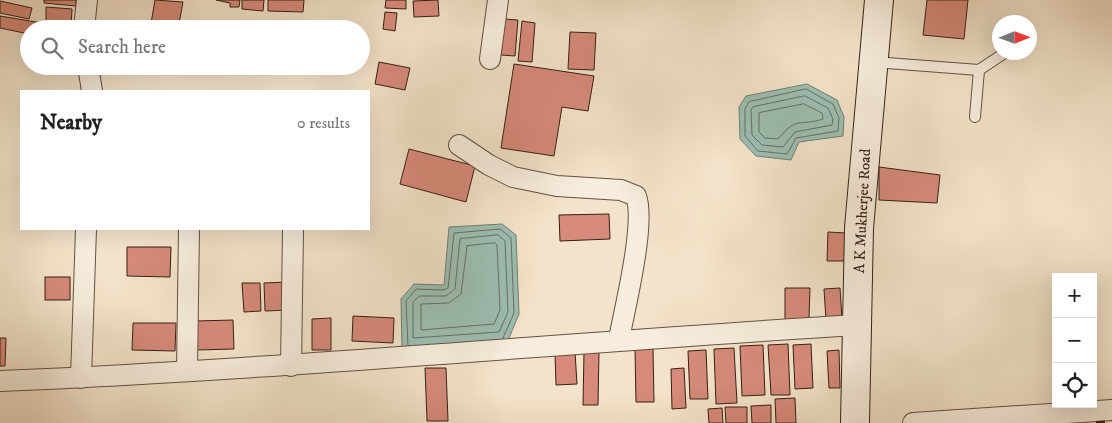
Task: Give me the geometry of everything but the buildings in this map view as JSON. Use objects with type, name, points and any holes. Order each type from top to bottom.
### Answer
[{"type":"street","points":[[85,20],[86,0]]},
{"type":"street","points":[[490,59],[498,0]]},
{"type":"street","name":"A K Mukherjee Road","points":[[856,423],[858,228],[879,0]]},
{"type":"street","points":[[89,75],[92,90]]},
{"type":"street","points":[[459,145],[489,165],[513,177],[557,186],[622,190],[636,196],[640,216],[638,236],[619,339]]},
{"type":"street","points":[[81,378],[86,230]]},
{"type":"street","points":[[187,370],[189,230]]},
{"type":"street","points":[[291,366],[293,231]]},
{"type":"street","points":[[0,381],[291,366],[619,339],[857,325]]},
{"type":"street","points":[[914,423],[1112,410]]},
{"type":"lane","points":[[873,62],[979,70],[994,60]]},
{"type":"lane","points":[[974,118],[979,70]]},
{"type":"water","points":[[807,84],[837,100],[844,117],[843,136],[799,142],[791,160],[756,156],[740,139],[739,107],[746,96]]},
{"type":"water","points":[[502,224],[516,235],[519,314],[507,343],[402,351],[401,299],[414,284],[444,285],[449,227]]},
{"type":"railway","points":[[1096,423],[1112,422]]}]
